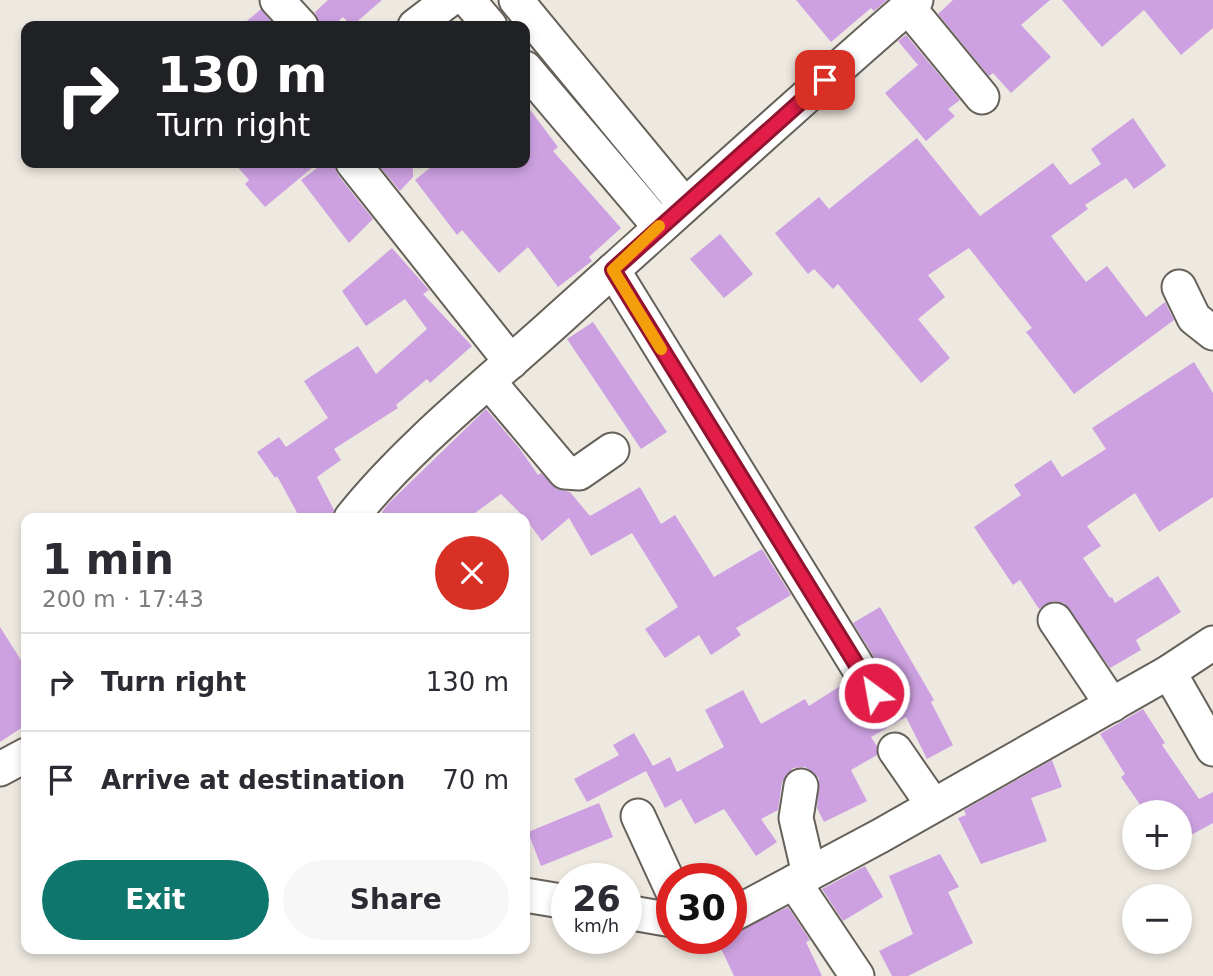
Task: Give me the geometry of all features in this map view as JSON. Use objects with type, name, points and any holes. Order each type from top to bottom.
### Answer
[{"type":"street","points":[[277,0],[296,21]]},
{"type":"street","points":[[422,21],[449,0]]},
{"type":"street","points":[[468,0],[486,21]]},
{"type":"street","points":[[516,0],[684,204]]},
{"type":"street","points":[[355,513],[374,490],[659,226],[912,3],[982,97]]},
{"type":"street","points":[[530,74],[659,226]]},
{"type":"street","points":[[357,168],[501,372],[565,472],[579,473],[612,450]]},
{"type":"street","points":[[613,270],[874,693]]},
{"type":"street","points":[[1179,287],[1194,318],[1213,333]]},
{"type":"street","points":[[1055,620],[1112,705]]},
{"type":"street","points":[[747,907],[1112,705],[1213,643]]},
{"type":"street","points":[[1169,672],[1213,749]]},
{"type":"street","points":[[908,752],[942,800]]},
{"type":"street","points":[[0,769],[21,758]]},
{"type":"street","points":[[801,786],[796,818],[801,878],[857,976]]},
{"type":"street","points":[[638,816],[660,863]]},
{"type":"street","points":[[530,896],[551,899]]},
{"type":"building","points":[[328,0],[382,0],[358,21],[347,21],[343,17],[339,21],[318,21],[315,12]]},
{"type":"building","points":[[796,0],[887,0],[874,11],[871,8],[831,42]]},
{"type":"building","points":[[953,0],[1050,0],[1021,25],[1051,57],[1011,93],[993,73],[989,76],[938,14]]},
{"type":"building","points":[[1062,0],[1213,0],[1213,28],[1181,55],[1144,10],[1102,47]]},
{"type":"building","points":[[261,9],[271,21],[247,21]]},
{"type":"building","points":[[906,35],[960,100],[948,109],[955,116],[926,141],[885,93],[918,65],[898,41]]},
{"type":"building","points":[[530,110],[558,147],[553,151],[621,228],[589,257],[592,261],[558,287],[528,247],[499,273],[462,230],[457,235],[415,180],[430,168],[530,168]]},
{"type":"building","points":[[1133,118],[1166,166],[1134,189],[1126,178],[1085,205],[1088,209],[1051,236],[1086,282],[1107,266],[1146,317],[1165,302],[1174,320],[1074,394],[1026,332],[1032,328],[969,248],[928,275],[945,297],[918,319],[950,358],[921,383],[838,284],[833,289],[814,269],[808,274],[775,233],[819,197],[829,209],[917,138],[980,216],[1053,163],[1070,185],[1101,164],[1091,149]]},
{"type":"building","points":[[238,168],[312,168],[265,207],[245,184],[249,180]]},
{"type":"building","points":[[317,168],[336,168],[338,175],[373,219],[349,243],[301,180]]},
{"type":"building","points":[[381,168],[413,169],[413,177],[400,191]]},
{"type":"building","points":[[720,234],[753,274],[724,298],[690,259]]},
{"type":"building","points":[[392,248],[429,290],[423,294],[472,346],[430,383],[427,379],[396,405],[398,408],[334,449],[341,460],[317,477],[333,513],[297,513],[277,476],[275,478],[257,452],[279,437],[286,447],[328,418],[304,381],[358,346],[376,374],[427,329],[405,299],[366,326],[342,291]]},
{"type":"building","points":[[593,322],[667,432],[641,449],[567,339]]},
{"type":"building","points":[[1194,362],[1213,393],[1213,497],[1159,532],[1135,493],[1087,526],[1101,546],[1083,558],[1115,603],[1158,576],[1181,612],[1136,640],[1141,650],[1110,668],[1064,603],[1053,601],[1039,609],[1020,580],[1013,585],[974,527],[1021,495],[1014,485],[1051,460],[1062,477],[1106,449],[1092,428]]},
{"type":"building","points":[[486,409],[538,475],[541,473],[557,489],[570,492],[590,516],[640,487],[661,524],[675,515],[714,577],[762,549],[791,595],[736,628],[741,635],[711,655],[699,635],[665,658],[645,629],[678,607],[632,533],[591,556],[569,518],[542,541],[530,525],[530,513],[520,513],[501,494],[475,513],[382,513],[388,504]]},
{"type":"building","points":[[880,607],[934,700],[931,702],[953,745],[927,759],[906,717],[871,737],[877,746],[877,755],[851,770],[867,801],[824,822],[817,808],[819,778],[805,767],[793,768],[782,782],[778,810],[761,819],[777,842],[756,856],[724,809],[695,824],[681,799],[665,808],[646,771],[587,802],[574,779],[619,755],[613,745],[634,733],[653,766],[670,757],[677,772],[724,747],[705,710],[743,690],[761,724],[805,699],[809,706],[845,683],[864,710],[874,712],[885,709],[891,701],[891,684],[853,623]]},
{"type":"building","points":[[0,627],[21,660],[21,728],[0,742]]},
{"type":"building","points":[[1143,709],[1165,743],[1162,745],[1199,799],[1213,792],[1213,823],[1192,834],[1192,800],[1137,800],[1121,777],[1125,774],[1100,734]]},
{"type":"building","points":[[1052,760],[1062,787],[1031,798],[1047,841],[981,864],[958,818],[966,815],[964,810]]},
{"type":"building","points":[[599,803],[613,837],[541,866],[530,831]]},
{"type":"building","points":[[940,854],[959,887],[948,892],[973,943],[908,976],[892,976],[879,951],[913,934],[889,876]]},
{"type":"building","points":[[865,866],[883,897],[843,921],[822,889]]},
{"type":"building","points":[[788,907],[810,940],[806,942],[822,976],[734,976],[724,954],[747,954],[747,927]]},
{"type":"slow traffic","points":[[659,226],[613,270],[661,349]]},
{"type":"route","points":[[825,80],[613,270],[874,693]]}]
